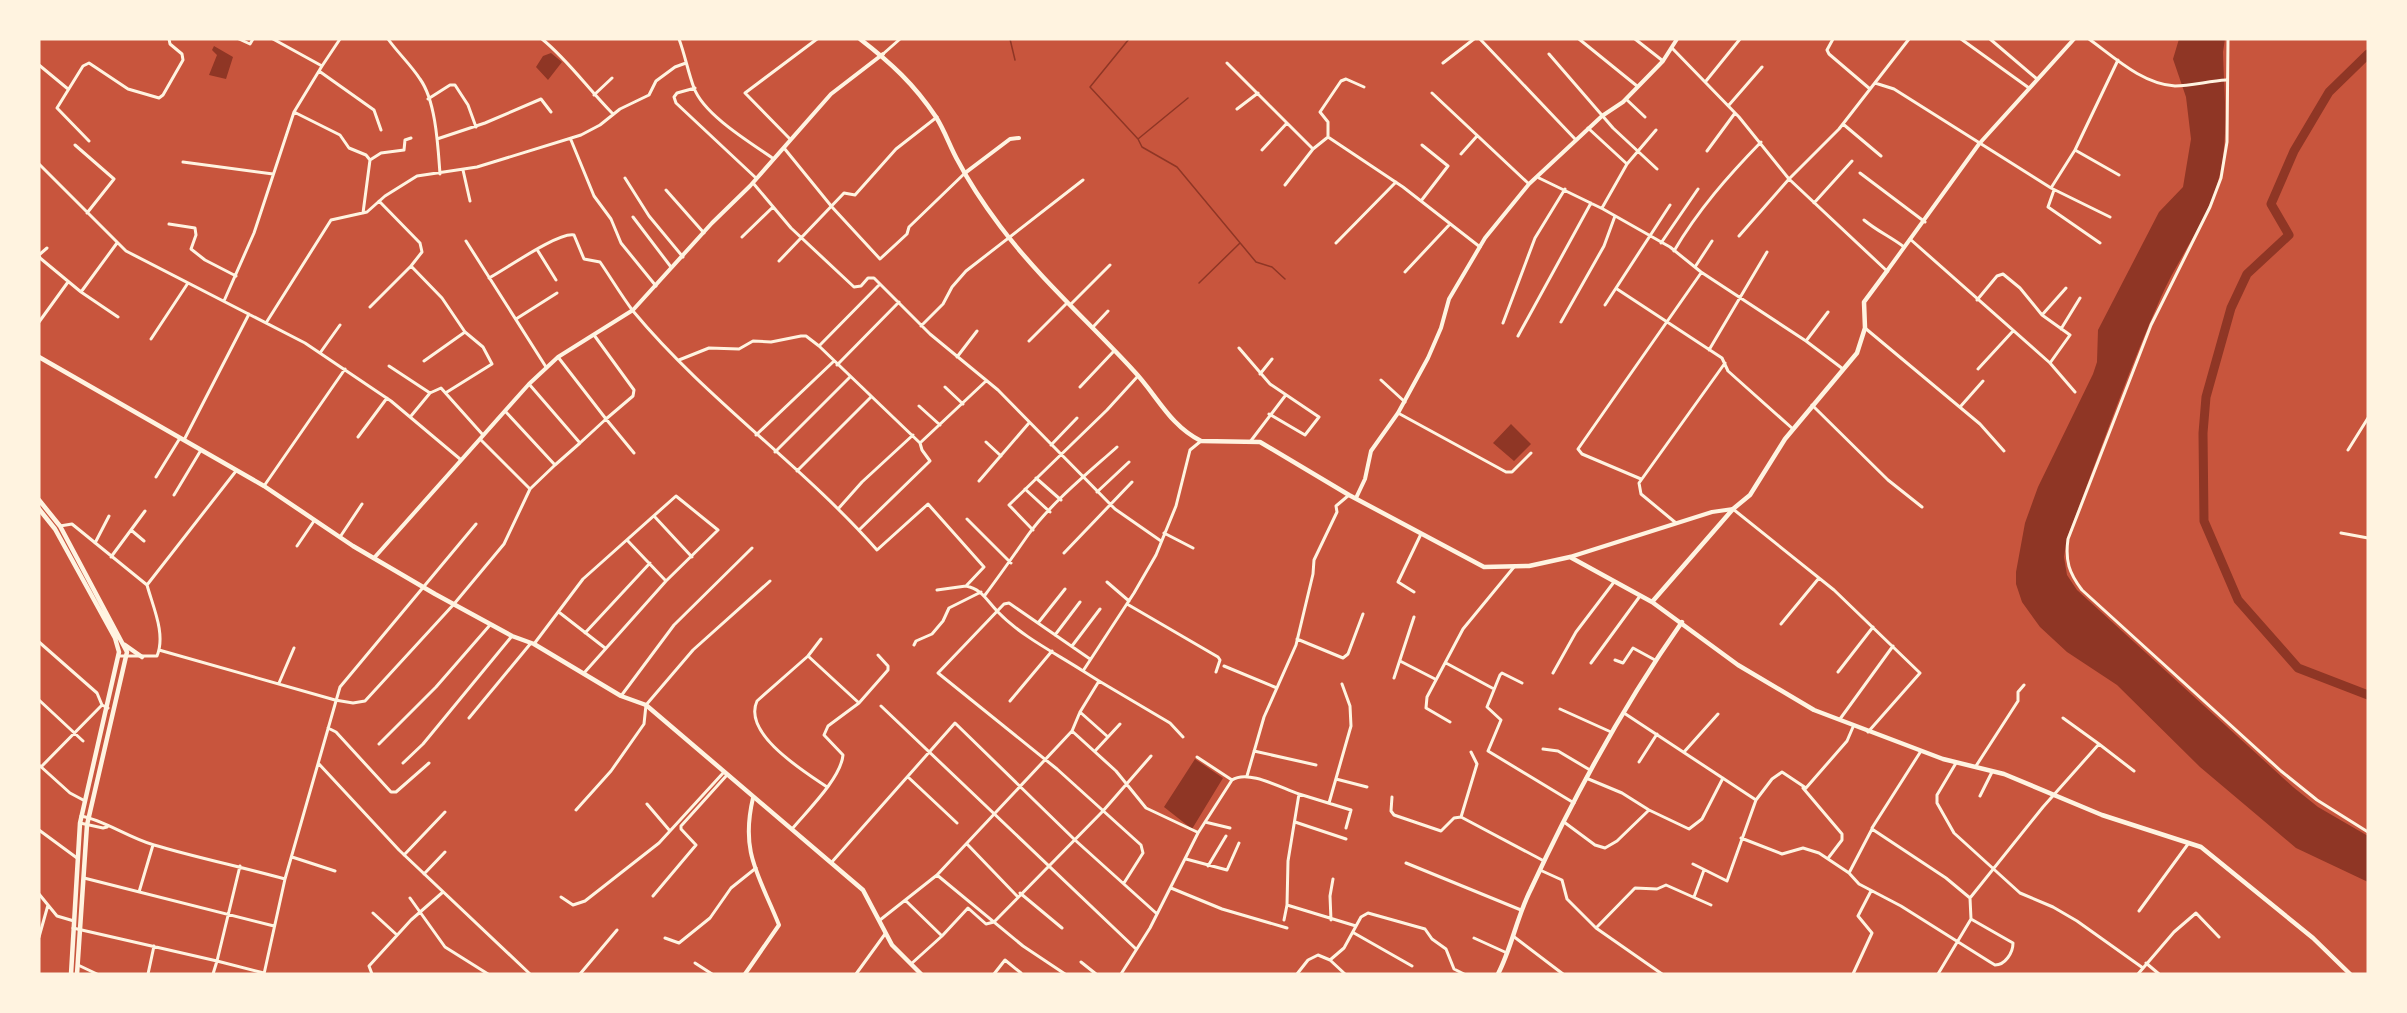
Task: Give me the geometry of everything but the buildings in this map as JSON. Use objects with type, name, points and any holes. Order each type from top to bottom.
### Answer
[{"type":"main road","points":[[860,39],[883,54],[921,95],[937,117],[973,189],[1009,237],[1138,375],[1176,425],[1201,441],[1264,444],[1349,495],[1475,564],[1493,569],[1570,557],[1652,602],[1738,665],[1794,699],[1853,727],[1956,763],[1993,771],[2102,815],[2201,847],[2302,928],[2350,974]]},
{"type":"main road","points":[[1652,602],[1733,509],[1750,495],[1763,479],[1793,429],[1857,353],[1865,328],[1864,302],[1887,271]]},
{"type":"main road","points":[[39,357],[264,486],[340,537],[424,587],[512,636],[533,644],[621,696],[646,705],[863,890],[885,934],[921,974]]},
{"type":"main road","points":[[39,500],[50,516],[118,646],[119,656],[81,816],[71,974]]},
{"type":"main road","points":[[39,509],[60,526],[125,645],[127,656],[88,817],[77,974]]},
{"type":"main road","points":[[1498,974],[1521,910],[1590,770],[1655,660],[1682,622]]},
{"type":"main road","points":[[118,646],[125,645],[142,657]]},
{"type":"main road","points":[[108,706],[116,706]]},
{"type":"street","points":[[89,141],[57,108],[83,66],[89,63],[129,90],[156,98],[161,97],[184,57],[170,44],[169,39]]},
{"type":"street","points":[[239,39],[250,44],[254,39]]},
{"type":"street","points":[[273,39],[322,66]]},
{"type":"street","points":[[224,301],[254,232],[294,112],[340,39]]},
{"type":"street","points":[[388,39],[421,80],[437,139],[440,174]]},
{"type":"street","points":[[542,39],[563,56],[594,95],[613,114]]},
{"type":"street","points":[[679,39],[694,88],[730,127],[774,159]]},
{"type":"street","points":[[790,139],[745,93],[817,39]]},
{"type":"street","points":[[374,558],[460,459],[546,367],[633,310],[704,232],[757,179],[831,94],[900,39]]},
{"type":"street","points":[[1443,63],[1474,39]]},
{"type":"street","points":[[1480,39],[1576,140]]},
{"type":"street","points":[[1579,39],[1637,86]]},
{"type":"street","points":[[1635,39],[1663,60]]},
{"type":"street","points":[[1356,498],[1365,479],[1371,451],[1405,402],[1433,348],[1449,299],[1480,247],[1529,184],[1539,178],[1602,116],[1626,99],[1663,60],[1677,39]]},
{"type":"street","points":[[1706,81],[1740,39]]},
{"type":"street","points":[[1833,39],[1827,50],[1829,54],[1870,89]]},
{"type":"street","points":[[1739,236],[1789,179],[1843,124],[1909,39]]},
{"type":"street","points":[[1961,39],[2031,89]]},
{"type":"street","points":[[1990,39],[2039,80]]},
{"type":"street","points":[[1672,48],[1729,105],[1789,179],[1887,271],[1979,144],[2074,39]]},
{"type":"street","points":[[2089,39],[2118,60],[2157,83],[2176,86],[2226,80]]},
{"type":"street","points":[[2228,39],[2227,142],[2221,178],[2210,207],[2151,325],[2068,539],[2065,558],[2071,576],[2082,591],[2281,771],[2317,800],[2368,832]]},
{"type":"street","points":[[1549,54],[1602,116],[1657,169]]},
{"type":"street","points":[[2100,243],[2048,207],[2052,189],[2075,150],[2118,60]]},
{"type":"street","points":[[266,323],[328,223],[334,218],[363,213],[417,176],[464,170],[572,140],[649,95],[656,81],[675,67],[686,63]]},
{"type":"street","points":[[1227,63],[1313,148]]},
{"type":"street","points":[[39,65],[68,89]]},
{"type":"street","points":[[1729,105],[1762,67]]},
{"type":"street","points":[[319,71],[374,110],[381,130]]},
{"type":"street","points":[[594,95],[612,78]]},
{"type":"street","points":[[1328,137],[1328,122],[1320,112],[1341,81],[1346,79],[1364,87]]},
{"type":"street","points":[[1875,83],[1894,89],[2052,189],[2110,217]]},
{"type":"street","points":[[428,99],[450,85],[455,85],[468,105],[476,127]]},
{"type":"street","points":[[694,88],[677,93],[674,97],[676,103],[757,179]]},
{"type":"street","points":[[1237,110],[1258,93]]},
{"type":"street","points":[[1432,93],[1529,184]]},
{"type":"street","points":[[437,139],[476,127],[541,99],[551,112]]},
{"type":"street","points":[[1626,99],[1645,117]]},
{"type":"street","points":[[294,112],[340,135],[349,148],[366,154],[370,159],[363,213]]},
{"type":"street","points":[[1707,151],[1735,113]]},
{"type":"street","points":[[779,261],[844,193],[855,195],[858,193],[896,150],[937,117]]},
{"type":"street","points":[[1262,150],[1287,123]]},
{"type":"street","points":[[1843,124],[1881,156]]},
{"type":"street","points":[[1588,129],[1627,164]]},
{"type":"street","points":[[1602,208],[1627,164],[1656,130]]},
{"type":"street","points":[[1461,154],[1477,136]]},
{"type":"street","points":[[1285,185],[1313,148],[1328,137]]},
{"type":"street","points":[[1328,137],[1396,182],[1480,247]]},
{"type":"street","points":[[370,159],[381,153],[404,150],[405,140],[411,138]]},
{"type":"street","points":[[783,148],[832,207],[880,259],[965,173],[1010,139],[1019,138]]},
{"type":"street","points":[[572,140],[594,196],[611,219],[621,243],[656,286]]},
{"type":"street","points":[[1674,251],[1718,188],[1761,142]]},
{"type":"street","points":[[75,145],[114,179],[87,213]]},
{"type":"street","points":[[1421,201],[1448,166],[1422,145]]},
{"type":"street","points":[[2075,150],[2119,175]]},
{"type":"street","points":[[1814,203],[1852,160]]},
{"type":"street","points":[[183,162],[273,174]]},
{"type":"street","points":[[39,164],[126,251],[320,353],[411,416],[460,459]]},
{"type":"street","points":[[464,170],[470,201]]},
{"type":"street","points":[[1860,173],[1924,222]]},
{"type":"street","points":[[625,178],[649,216],[683,257]]},
{"type":"street","points":[[1539,178],[1602,208],[1674,251],[1738,298],[1806,341],[1843,369]]},
{"type":"street","points":[[921,326],[943,304],[952,287],[966,271],[1083,180]]},
{"type":"street","points":[[1336,243],[1396,182]]},
{"type":"street","points":[[753,183],[802,238],[854,287],[871,277],[880,284],[921,326],[986,381],[1109,503],[1161,541]]},
{"type":"street","points":[[1503,323],[1536,238],[1565,189]]},
{"type":"street","points":[[1661,243],[1698,189]]},
{"type":"street","points":[[666,190],[704,232]]},
{"type":"street","points":[[370,307],[422,252],[420,243],[379,201]]},
{"type":"street","points":[[1518,336],[1591,203]]},
{"type":"street","points":[[1605,306],[1670,205]]},
{"type":"street","points":[[742,237],[773,207]]},
{"type":"street","points":[[1561,322],[1604,246],[1615,216]]},
{"type":"street","points":[[633,217],[673,268]]},
{"type":"street","points":[[1864,220],[1876,231],[1886,233],[1904,247]]},
{"type":"street","points":[[169,224],[195,228],[196,235],[191,249],[205,260],[236,276]]},
{"type":"street","points":[[1405,272],[1450,224]]},
{"type":"street","points":[[489,279],[567,235],[574,235],[584,259],[600,262],[633,310],[679,360],[878,550],[928,504],[984,567],[966,586]]},
{"type":"street","points":[[1910,239],[2050,363],[2075,392]]},
{"type":"street","points":[[466,241],[546,367]]},
{"type":"street","points":[[1695,267],[1712,241]]},
{"type":"street","points":[[81,292],[117,243]]},
{"type":"street","points":[[47,248],[39,257],[81,292],[118,318]]},
{"type":"street","points":[[538,251],[555,280]]},
{"type":"street","points":[[1709,350],[1767,252]]},
{"type":"street","points":[[1029,340],[1110,265]]},
{"type":"street","points":[[411,266],[442,298],[465,332],[483,347],[492,364],[447,392]]},
{"type":"street","points":[[1641,479],[1582,454],[1578,448],[1701,272]]},
{"type":"street","points":[[1977,300],[2000,273],[2020,288],[2042,315],[2070,336],[2050,363]]},
{"type":"street","points":[[39,322],[69,282]]},
{"type":"street","points":[[151,339],[188,283]]},
{"type":"street","points":[[819,346],[880,284]]},
{"type":"street","points":[[2042,315],[2066,288]]},
{"type":"street","points":[[1617,289],[1722,358],[1728,371],[1793,429]]},
{"type":"street","points":[[516,319],[557,293]]},
{"type":"street","points":[[2061,329],[2080,298]]},
{"type":"street","points":[[756,435],[899,302]]},
{"type":"street","points":[[1093,327],[1108,311]]},
{"type":"street","points":[[1806,341],[1828,312]]},
{"type":"street","points":[[156,477],[182,439],[249,314]]},
{"type":"street","points":[[320,353],[340,325]]},
{"type":"street","points":[[1865,328],[1960,406],[2004,451]]},
{"type":"street","points":[[957,357],[977,331]]},
{"type":"street","points":[[1978,369],[2013,331]]},
{"type":"street","points":[[424,361],[465,332]]},
{"type":"street","points":[[159,650],[334,700],[353,703],[365,701],[454,604],[504,544],[530,489],[633,396],[633,390],[594,335]]},
{"type":"street","points":[[679,360],[709,348],[739,349],[753,341],[771,342],[801,336],[806,336],[819,346],[870,397],[913,435],[930,461],[859,530]]},
{"type":"street","points":[[1239,348],[1260,374],[1285,396],[1319,417],[1310,432],[1302,435],[1269,414]]},
{"type":"street","points":[[1080,387],[1115,350]]},
{"type":"street","points":[[558,357],[634,453]]},
{"type":"street","points":[[1260,374],[1272,358]]},
{"type":"street","points":[[1678,524],[1641,494],[1638,487],[1641,479],[1725,363]]},
{"type":"street","points":[[389,366],[430,393]]},
{"type":"street","points":[[264,486],[345,369]]},
{"type":"street","points":[[1033,530],[1009,505],[1107,410],[1138,375]]},
{"type":"street","points":[[775,452],[850,377]]},
{"type":"street","points":[[1381,380],[1405,402]]},
{"type":"street","points":[[920,443],[986,381]]},
{"type":"street","points":[[1960,406],[1983,381]]},
{"type":"street","points":[[529,384],[580,443]]},
{"type":"street","points":[[945,387],[963,405]]},
{"type":"street","points":[[411,416],[430,393],[441,388],[447,392],[462,415],[530,489]]},
{"type":"street","points":[[1250,442],[1269,414],[1285,396]]},
{"type":"street","points":[[797,471],[870,397]]},
{"type":"street","points":[[358,437],[387,398]]},
{"type":"street","points":[[1812,405],[1888,480],[1922,507]]},
{"type":"street","points":[[919,406],[940,425]]},
{"type":"street","points":[[505,411],[555,465]]},
{"type":"street","points":[[1398,413],[1506,472],[1512,472],[1531,453]]},
{"type":"street","points":[[1051,445],[1077,418]]},
{"type":"street","points":[[2348,450],[2368,418]]},
{"type":"street","points":[[980,481],[1029,423]]},
{"type":"street","points":[[838,510],[862,482],[913,435]]},
{"type":"street","points":[[1083,671],[1156,555],[1176,506],[1190,450],[1201,441]]},
{"type":"street","points":[[986,442],[1001,456]]},
{"type":"street","points":[[914,645],[916,641],[932,634],[943,621],[949,608],[983,594],[1011,562],[1033,530],[1083,477],[1117,447]]},
{"type":"street","points":[[174,495],[201,450]]},
{"type":"street","points":[[1097,492],[1130,462]]},
{"type":"street","points":[[147,585],[236,471]]},
{"type":"street","points":[[1036,478],[1061,500]]},
{"type":"street","points":[[1064,553],[1109,503],[1132,482]]},
{"type":"street","points":[[1025,489],[1050,512]]},
{"type":"street","points":[[1247,776],[1264,717],[1297,639],[1313,574],[1314,560],[1337,512],[1336,506],[1349,495]]},
{"type":"street","points":[[469,718],[560,614],[583,579],[676,496],[717,528],[715,534],[666,581],[584,673]]},
{"type":"street","points":[[340,537],[362,504]]},
{"type":"street","points":[[1570,557],[1712,512],[1733,509],[1819,578],[1920,673],[1868,732]]},
{"type":"street","points":[[111,557],[145,511]]},
{"type":"street","points":[[95,543],[109,516]]},
{"type":"street","points":[[654,516],[692,557]]},
{"type":"street","points":[[967,519],[1011,562]]},
{"type":"street","points":[[297,546],[315,520]]},
{"type":"street","points":[[60,526],[72,524],[147,585],[159,628],[157,656],[119,656]]},
{"type":"street","points":[[39,894],[61,918],[80,928],[264,974],[285,879],[319,764],[334,700],[340,687],[476,524]]},
{"type":"street","points":[[131,530],[144,541]]},
{"type":"street","points":[[1164,533],[1192,548]]},
{"type":"street","points":[[1414,592],[1399,584],[1398,577],[1422,533]]},
{"type":"street","points":[[2341,533],[2368,538]]},
{"type":"street","points":[[627,540],[666,581]]},
{"type":"street","points":[[621,696],[674,625],[752,548]]},
{"type":"street","points":[[585,633],[650,563]]},
{"type":"street","points":[[1450,722],[1426,708],[1425,700],[1463,629],[1514,567]]},
{"type":"street","points":[[1781,624],[1819,578]]},
{"type":"street","points":[[576,810],[611,771],[644,724],[646,705],[693,650],[770,581]]},
{"type":"street","points":[[1107,582],[1128,602],[1218,657],[1220,660],[1216,672]]},
{"type":"street","points":[[1553,673],[1576,632],[1614,582]]},
{"type":"street","points":[[937,590],[966,586],[983,594],[997,612],[1083,671],[1170,723],[1183,737]]},
{"type":"street","points":[[1038,623],[1065,589]]},
{"type":"street","points":[[1591,663],[1640,596]]},
{"type":"street","points":[[1055,635],[1080,602]]},
{"type":"street","points":[[1090,659],[1009,603],[997,612],[938,673],[1045,759],[1144,850],[1124,883]]},
{"type":"street","points":[[1072,646],[1100,609]]},
{"type":"street","points":[[560,614],[605,648]]},
{"type":"street","points":[[1297,639],[1343,658],[1348,654],[1363,614]]},
{"type":"street","points":[[1394,678],[1414,618]]},
{"type":"street","points":[[379,744],[436,687],[491,624]]},
{"type":"street","points":[[1838,672],[1873,627]]},
{"type":"street","points":[[403,763],[423,744],[512,636]]},
{"type":"street","points":[[821,639],[808,656],[754,706],[756,720],[766,736],[789,762],[826,787]]},
{"type":"street","points":[[39,642],[97,693],[102,705]]},
{"type":"street","points":[[1840,719],[1893,646]]},
{"type":"street","points":[[279,683],[294,648]]},
{"type":"street","points":[[1615,660],[1623,663],[1633,648],[1655,660]]},
{"type":"street","points":[[1010,701],[1052,651]]},
{"type":"street","points":[[791,830],[842,765],[843,755],[824,735],[828,726],[859,703],[888,670],[888,666],[878,654]]},
{"type":"street","points":[[808,656],[859,703]]},
{"type":"street","points":[[1400,661],[1435,679]]},
{"type":"street","points":[[1445,663],[1494,689]]},
{"type":"street","points":[[1224,666],[1277,688]]},
{"type":"street","points":[[1522,683],[1502,673],[1494,689],[1487,707],[1501,720],[1489,748],[1490,753],[1574,803]]},
{"type":"street","points":[[878,921],[937,874],[995,815],[1072,731],[1080,712],[1099,681]]},
{"type":"street","points":[[1329,803],[1350,733],[1352,716],[1342,684]]},
{"type":"street","points":[[1976,766],[2018,701],[2018,692],[2024,685]]},
{"type":"street","points":[[39,700],[83,741]]},
{"type":"street","points":[[102,705],[108,706]]},
{"type":"street","points":[[85,801],[70,793],[40,766],[102,705]]},
{"type":"street","points":[[881,706],[1135,948]]},
{"type":"street","points":[[1560,709],[1611,732]]},
{"type":"street","points":[[1080,712],[1108,737]]},
{"type":"street","points":[[1623,712],[1756,800]]},
{"type":"street","points":[[1684,752],[1718,714]]},
{"type":"street","points":[[2063,717],[2134,771]]},
{"type":"street","points":[[831,863],[956,723],[1075,840],[1157,913]]},
{"type":"street","points":[[1095,751],[1120,724]]},
{"type":"street","points":[[1803,788],[1812,783],[1842,746],[1853,727]]},
{"type":"street","points":[[328,728],[336,732],[394,793],[429,763]]},
{"type":"street","points":[[1072,731],[1128,785],[1146,808],[1198,832]]},
{"type":"street","points":[[1639,762],[1657,734]]},
{"type":"street","points":[[1938,974],[1971,919],[1970,898],[2043,807],[2099,744]]},
{"type":"street","points":[[1543,749],[1558,751],[1590,770]]},
{"type":"street","points":[[1254,751],[1316,765]]},
{"type":"street","points":[[1849,873],[1872,829],[1921,751]]},
{"type":"street","points":[[1461,817],[1478,764],[1471,752]]},
{"type":"street","points":[[911,964],[968,908],[986,924],[994,922],[1128,785],[1151,756]]},
{"type":"street","points":[[1197,757],[1232,780]]},
{"type":"street","points":[[1956,763],[1937,795],[1939,811],[1959,838],[2020,893],[2078,921],[2143,968]]},
{"type":"street","points":[[319,764],[424,874],[530,974]]},
{"type":"street","points":[[1980,796],[1993,771]]},
{"type":"street","points":[[1693,864],[1727,881],[1756,800],[1772,779],[1782,772],[1803,788],[1842,834],[1842,840],[1829,858]]},
{"type":"street","points":[[561,897],[573,905],[585,901],[659,843],[725,774]]},
{"type":"street","points":[[653,896],[696,845],[681,829],[681,826],[725,774]]},
{"type":"street","points":[[1121,974],[1171,888],[1198,832],[1232,780],[1238,776],[1247,776],[1351,810],[1346,828]]},
{"type":"street","points":[[908,777],[957,823]]},
{"type":"street","points":[[1586,778],[1622,793],[1649,810],[1689,829],[1702,819],[1723,778]]},
{"type":"street","points":[[1336,779],[1367,787]]},
{"type":"street","points":[[1284,920],[1287,905],[1288,861],[1299,794]]},
{"type":"street","points":[[1392,797],[1391,811],[1394,815],[1442,831],[1454,818],[1461,817],[1544,861]]},
{"type":"street","points":[[745,974],[779,925],[748,851],[747,830],[753,798]]},
{"type":"street","points":[[647,804],[670,831]]},
{"type":"street","points":[[1564,822],[1595,845],[1605,848],[1617,841],[1649,810]]},
{"type":"street","points":[[405,855],[445,812]]},
{"type":"street","points":[[81,816],[153,845],[285,879]]},
{"type":"street","points":[[1205,822],[1230,828]]},
{"type":"street","points":[[1295,822],[1346,839]]},
{"type":"street","points":[[80,823],[107,826]]},
{"type":"street","points":[[1872,829],[1910,853],[1970,898]]},
{"type":"street","points":[[39,830],[77,858]]},
{"type":"street","points":[[1208,866],[1226,836]]},
{"type":"street","points":[[1741,838],[1782,854],[1803,848],[1829,858],[1871,891],[1901,906],[1995,965],[2006,960],[2013,944],[1971,919]]},
{"type":"street","points":[[2139,911],[2190,842]]},
{"type":"street","points":[[1186,859],[1227,870],[1239,843]]},
{"type":"street","points":[[967,844],[1018,895],[1062,928]]},
{"type":"street","points":[[139,892],[153,845]]},
{"type":"street","points":[[424,874],[445,852]]},
{"type":"street","points":[[292,857],[335,871]]},
{"type":"street","points":[[1406,863],[1521,910]]},
{"type":"street","points":[[213,974],[240,866]]},
{"type":"street","points":[[665,938],[679,943],[710,918],[730,888],[756,868]]},
{"type":"street","points":[[1540,870],[1562,880],[1567,898],[1596,928],[1662,974]]},
{"type":"street","points":[[1694,897],[1704,870]]},
{"type":"street","points":[[937,874],[1023,946],[1065,974]]},
{"type":"street","points":[[82,878],[274,926]]},
{"type":"street","points":[[1330,920],[1333,879]]},
{"type":"street","points":[[1596,928],[1635,888],[1657,889],[1666,885],[1711,905]]},
{"type":"street","points":[[1171,888],[1222,909],[1287,928]]},
{"type":"street","points":[[1853,974],[1872,933],[1870,928],[1858,919],[1871,891]]},
{"type":"street","points":[[372,974],[367,968],[420,912],[443,892]]},
{"type":"street","points":[[410,898],[449,950],[488,974]]},
{"type":"street","points":[[905,900],[942,936]]},
{"type":"street","points":[[39,938],[49,904]]},
{"type":"street","points":[[1287,905],[1330,920],[1356,926]]},
{"type":"street","points":[[1330,960],[1344,948],[1361,917],[1368,913],[1425,928],[1432,939],[1446,949],[1454,969],[1464,974]]},
{"type":"street","points":[[2138,974],[2196,913],[2219,937]]},
{"type":"street","points":[[373,914],[397,935]]},
{"type":"street","points":[[580,974],[617,930]]},
{"type":"street","points":[[1354,933],[1412,966]]},
{"type":"street","points":[[856,974],[885,934]]},
{"type":"street","points":[[1513,936],[1563,974]]},
{"type":"street","points":[[1474,938],[1507,953]]},
{"type":"street","points":[[148,974],[154,946]]},
{"type":"street","points":[[1297,974],[1312,957],[1326,957],[1345,974]]},
{"type":"street","points":[[994,974],[1005,960],[1020,973]]},
{"type":"street","points":[[1081,962],[1096,974]]},
{"type":"street","points":[[695,963],[712,974]]},
{"type":"street","points":[[2146,963],[2159,974]]},
{"type":"street","points":[[78,964],[97,974]]},
{"type":"street","points":[[520,974],[524,970]]},
{"type":"shaded area","points":[[2179,39],[2225,39],[2223,52],[2225,129],[2220,174],[2202,221],[2161,297],[2112,417],[2067,538],[2064,557],[2067,575],[2077,590],[2293,787],[2318,807],[2368,836],[2368,882],[2296,848],[2200,767],[2117,685],[2067,652],[2040,627],[2022,602],[2016,584],[2025,523],[2038,487],[2093,374],[2097,362],[2098,330],[2159,212],[2183,187],[2191,139],[2186,97],[2173,59]]},
{"type":"shaded area","points":[[214,46],[233,57],[226,79],[209,75],[217,55],[212,50]]},
{"type":"shaded area","points":[[551,53],[562,62],[548,80],[536,67],[543,56]]},
{"type":"shaded area","points":[[1511,424],[1531,444],[1514,461],[1493,443]]},
{"type":"shaded area","points":[[1195,759],[1223,778],[1192,829],[1164,807]]},
{"type":"waterway","points":[[1010,39],[1015,60]]},
{"type":"waterway","points":[[1129,39],[1090,87],[1138,139],[1142,147],[1177,167],[1256,262],[1272,267],[1285,279]]},
{"type":"waterway","points":[[2368,54],[2329,92],[2294,151],[2271,204],[2289,235],[2247,274],[2231,308],[2206,397],[2203,433],[2204,521],[2238,600],[2298,668],[2368,695]]},
{"type":"waterway","points":[[1138,139],[1188,98]]},
{"type":"waterway","points":[[1199,283],[1240,243]]}]
